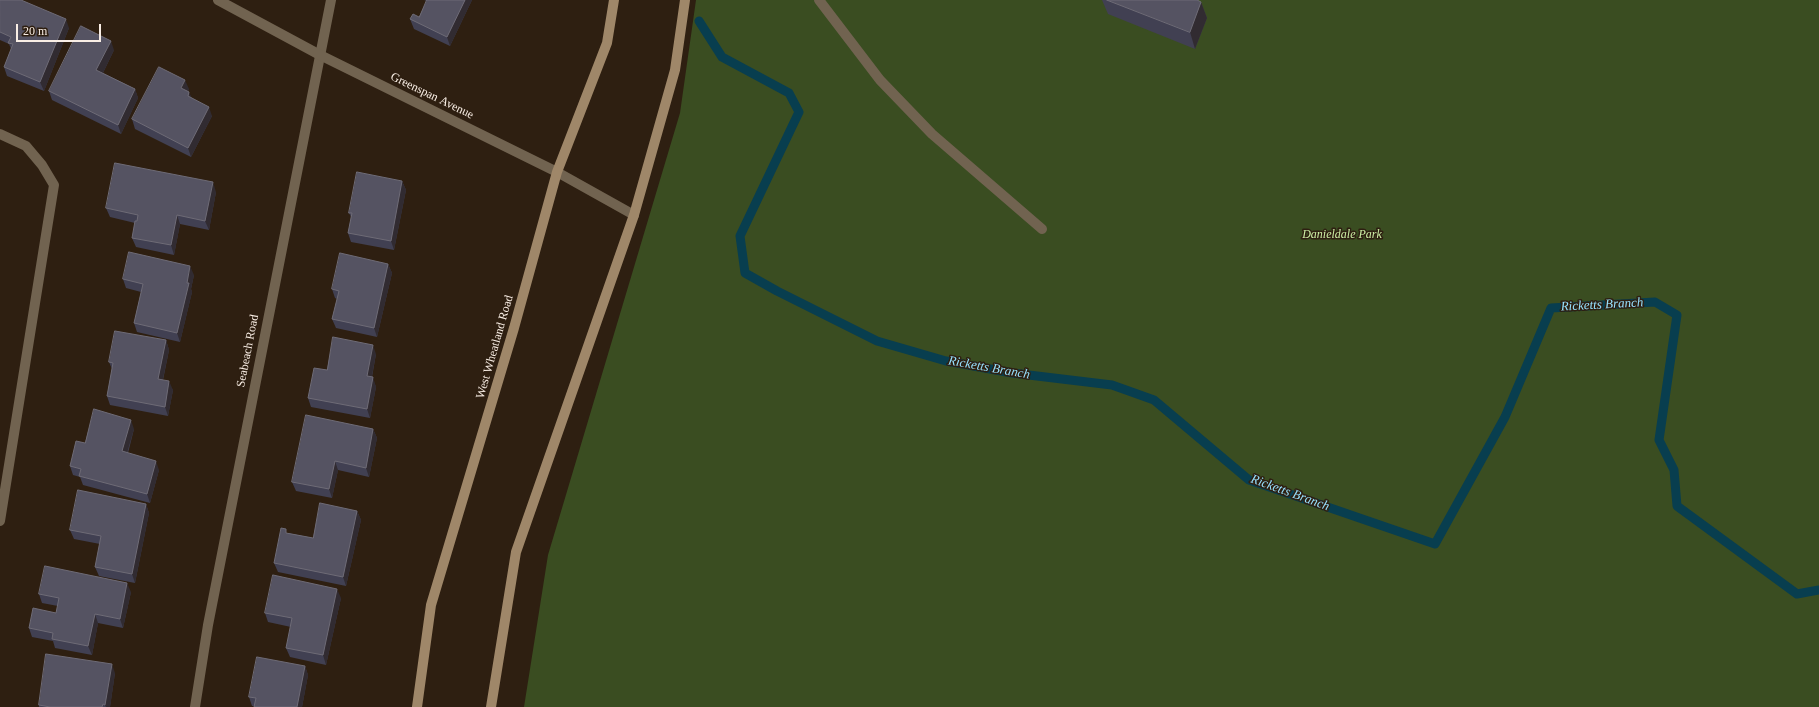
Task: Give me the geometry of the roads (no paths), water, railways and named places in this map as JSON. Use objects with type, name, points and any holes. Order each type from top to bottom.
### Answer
[{"type":"main road","name":"West Wheatland Road","points":[[418,707],[431,605],[514,328],[557,172],[607,43],[614,0]]},
{"type":"main road","points":[[491,707],[516,552],[634,215],[675,70],[685,0]]},
{"type":"street","name":"Greenspan Avenue","points":[[218,0],[320,55],[557,172],[634,215]]},
{"type":"street","name":"Seabeach Road","points":[[195,707],[208,625],[331,0]]},
{"type":"street","points":[[819,0],[880,80],[932,134],[1042,229]]},
{"type":"street","points":[[0,134],[26,146],[42,165],[54,185],[0,521]]},
{"type":"waterway","name":"Ricketts Branch","points":[[699,21],[722,57],[789,93],[799,112],[740,236],[745,273],[777,291],[877,341],[946,361],[1012,373],[1112,385],[1154,400],[1249,480],[1435,544],[1505,417],[1551,308],[1655,302],[1677,315],[1659,440],[1674,470],[1677,506],[1797,594],[1819,590]]},
{"type":"park label","name":"Danieldale Park","points":[[1342,235]]}]
